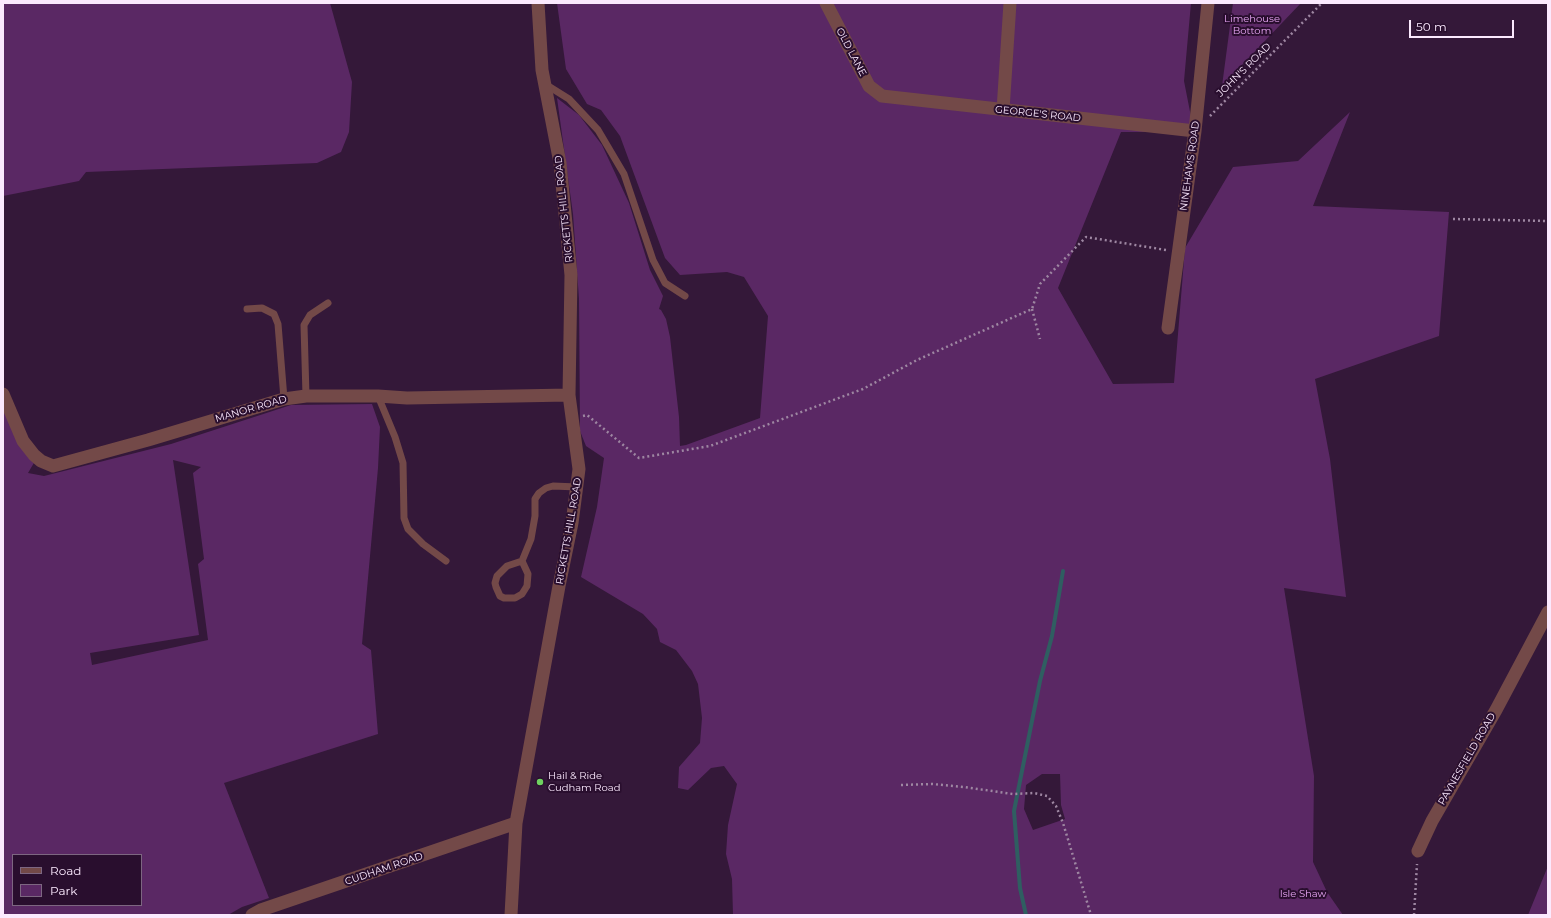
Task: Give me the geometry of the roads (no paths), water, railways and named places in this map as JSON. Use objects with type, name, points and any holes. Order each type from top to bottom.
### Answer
[{"type":"street","name":"RICKETTS HILL ROAD","points":[[512,915],[516,824],[559,586],[572,523],[579,469],[569,395],[571,275],[560,163],[542,70],[538,3]]},
{"type":"street","name":"OLD LANE","points":[[826,3],[870,86],[882,96]]},
{"type":"street","points":[[1003,110],[1010,3]]},
{"type":"street","name":"NINEHAMS ROAD","points":[[1168,328],[1195,131],[1208,3]]},
{"type":"street","name":"GEORGE'S ROAD","points":[[882,96],[1195,131]]},
{"type":"street","name":"MANOR ROAD","points":[[3,394],[23,441],[41,461],[53,466],[148,440],[284,399],[306,396],[378,396],[407,398],[569,395]]},
{"type":"street","name":"PAYNESFIELD ROAD","points":[[1418,851],[1432,821],[1496,710],[1548,612]]},
{"type":"street","name":"CUDHAM ROAD","points":[[259,913],[516,824]]},
{"type":"lane","points":[[545,84],[569,99],[598,130],[624,174],[653,260],[665,283],[685,296]]},
{"type":"lane","points":[[306,396],[304,325],[310,315],[328,302]]},
{"type":"lane","points":[[247,310],[262,308],[274,314],[278,324],[284,399]]},
{"type":"lane","points":[[378,396],[395,437],[402,463],[404,518],[408,529],[423,544],[446,561]]},
{"type":"lane","points":[[522,561],[507,566],[497,576],[495,583],[500,596],[504,598],[515,598],[525,591],[529,578],[522,561],[531,539],[535,516],[534,503],[537,496],[546,488],[553,486],[577,487]]},
{"type":"waterway","points":[[1026,915],[1020,888],[1014,811],[1040,681],[1052,636],[1063,571]]},
{"type":"place","name":"Hail & Ride Cudham Road","points":[[540,782]]},
{"type":"park label","name":"Limehouse Bottom","points":[[1252,24]]},
{"type":"park label","name":"Isle Shaw","points":[[1303,894]]}]
